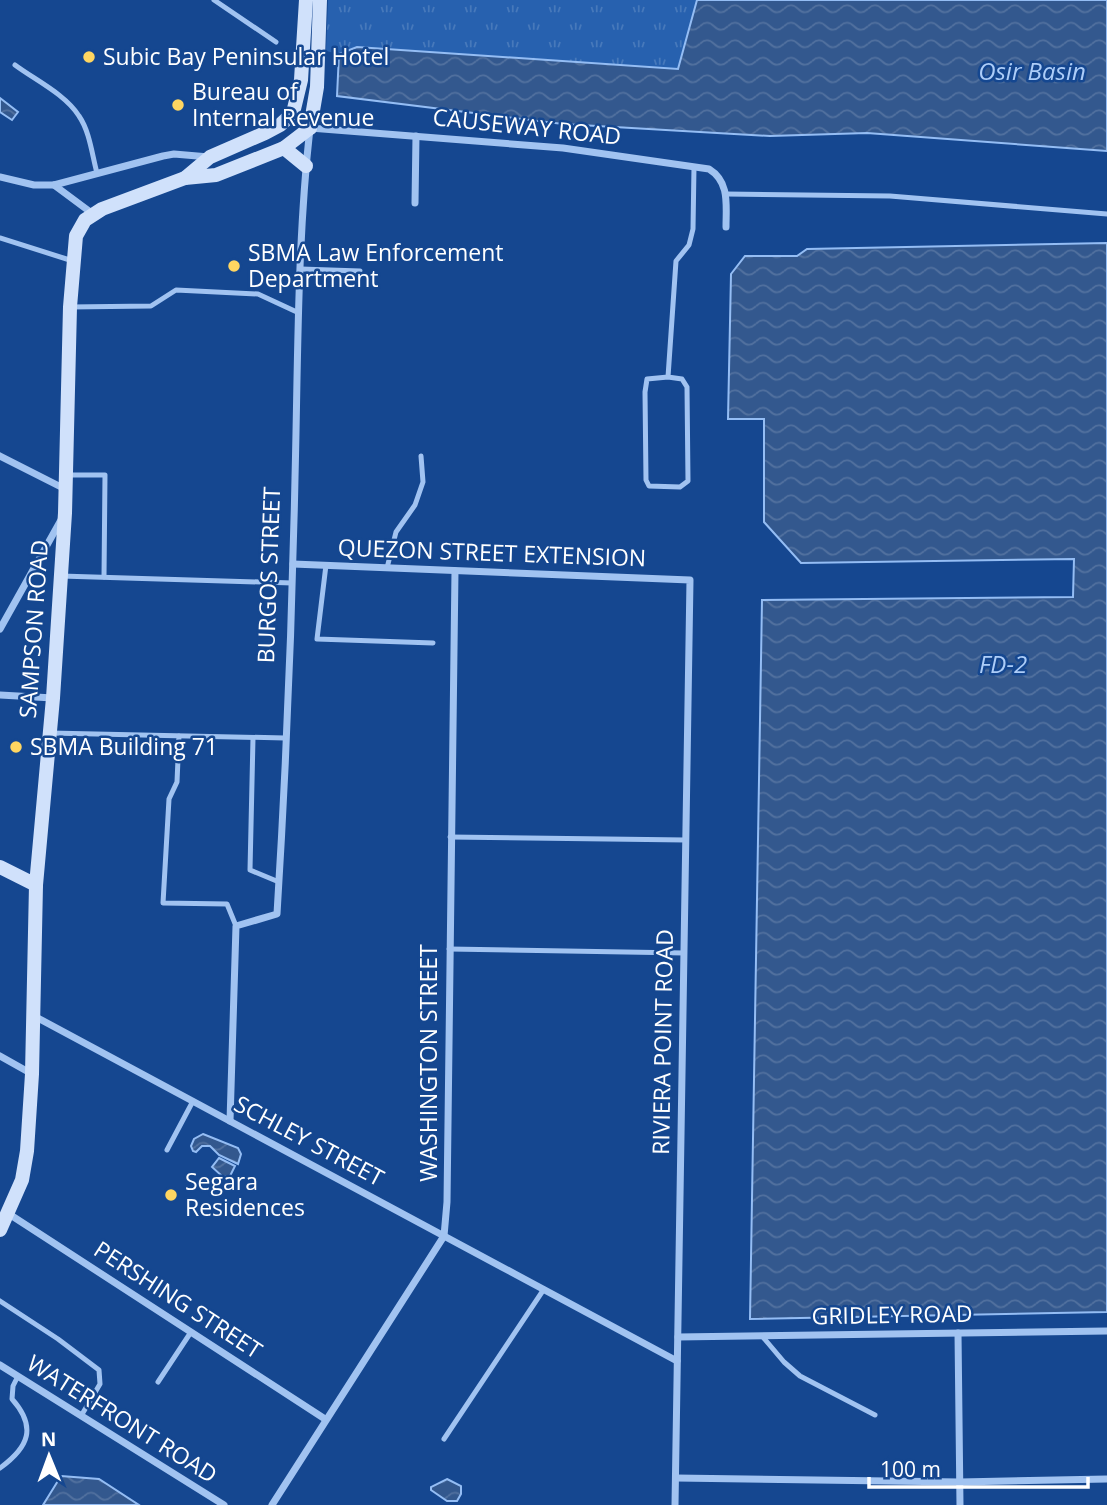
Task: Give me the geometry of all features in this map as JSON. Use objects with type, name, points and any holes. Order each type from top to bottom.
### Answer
[{"type":"main road","points":[[185,178],[210,157],[265,133],[280,125],[293,113],[301,80],[306,0]]},
{"type":"main road","name":"BURGOS STREET","points":[[310,128],[317,87],[320,0]]},
{"type":"main road","points":[[93,214],[185,178],[216,175],[284,148],[310,128],[308,63],[304,53]]},
{"type":"main road","points":[[284,148],[306,166]]},
{"type":"main road","name":"SAMPSON ROAD","points":[[0,1230],[22,1180],[27,1150],[32,1074],[36,885],[53,698],[65,513],[73,261],[76,236],[80,227],[93,214]]},
{"type":"main road","points":[[0,867],[36,885]]},
{"type":"street","name":"CAUSEWAY ROAD","points":[[310,128],[585,150],[694,167],[715,173],[724,185],[726,194]]},
{"type":"street","name":"BURGOS STREET","points":[[236,926],[277,914],[293,564],[299,313],[310,128]]},
{"type":"street","points":[[415,203],[416,136]]},
{"type":"street","points":[[0,177],[34,185],[54,185],[174,154],[210,157]]},
{"type":"street","points":[[54,185],[93,214]]},
{"type":"street","points":[[726,194],[726,227]]},
{"type":"street","points":[[0,456],[66,490]]},
{"type":"street","points":[[0,629],[65,513]]},
{"type":"street","name":"QUEZON STREET EXTENSION","points":[[293,564],[690,580]]},
{"type":"street","name":"WASHINGTON STREET","points":[[272,1505],[444,1236],[447,1202],[455,571]]},
{"type":"street","name":"RIVIERA POINT ROAD","points":[[675,1505],[690,580]]},
{"type":"street","points":[[0,695],[53,698]]},
{"type":"street","points":[[230,1121],[236,926]]},
{"type":"street","name":"SCHLEY STREET","points":[[34,1015],[677,1361]]},
{"type":"street","points":[[0,1056],[32,1074]]},
{"type":"street","name":"PERSHING STREET","points":[[9,1214],[326,1419]]},
{"type":"street","name":"GRIDLEY ROAD","points":[[678,1337],[1107,1331]]},
{"type":"street","points":[[958,1333],[960,1505]]},
{"type":"street","name":"WATERFRONT ROAD","points":[[0,1365],[224,1505]]},
{"type":"street","points":[[676,1478],[960,1482],[1107,1479]]},
{"type":"lane","points":[[214,0],[276,41]]},
{"type":"lane","points":[[15,65],[68,103],[78,114],[84,124],[97,173]]},
{"type":"lane","points":[[668,377],[676,261],[689,245],[693,229],[694,167]]},
{"type":"lane","points":[[726,194],[890,196],[1107,214]]},
{"type":"lane","points":[[0,238],[73,261]]},
{"type":"lane","points":[[301,269],[359,271]]},
{"type":"lane","points":[[70,307],[151,306],[176,290],[258,294],[299,313]]},
{"type":"lane","points":[[668,377],[682,379],[687,387],[688,481],[680,487],[649,486],[646,480],[647,379],[668,377]]},
{"type":"lane","points":[[387,568],[396,532],[415,505],[423,482],[421,456]]},
{"type":"lane","points":[[66,475],[105,475],[104,577]]},
{"type":"lane","points":[[326,565],[317,639],[433,643]]},
{"type":"lane","points":[[61,576],[292,583]]},
{"type":"lane","points":[[50,733],[285,738]]},
{"type":"lane","points":[[179,736],[177,782],[169,799],[163,903],[227,904],[236,926]]},
{"type":"lane","points":[[253,738],[250,870],[279,882]]},
{"type":"lane","points":[[450,837],[686,840]]},
{"type":"lane","points":[[449,949],[684,953]]},
{"type":"lane","points":[[167,1150],[193,1101]]},
{"type":"lane","points":[[444,1439],[544,1289]]},
{"type":"lane","points":[[0,1301],[99,1370],[100,1384],[81,1416]]},
{"type":"lane","points":[[158,1382],[191,1332]]},
{"type":"lane","points":[[762,1336],[800,1376],[876,1415]]},
{"type":"lane","points":[[0,1468],[18,1455],[28,1427],[24,1413],[12,1399],[13,1386],[18,1376]]},
{"type":"green space","points":[[328,0],[697,0],[678,69],[357,47],[339,54],[326,51]]},
{"type":"water","name":"Osir Basin","points":[[697,0],[1107,0],[1107,151],[867,133],[770,136],[563,124],[337,96],[339,54],[357,47],[678,69]]},
{"type":"water","points":[[0,98],[18,112],[12,120],[0,112]]},
{"type":"water","name":"FD-2","points":[[1107,243],[1107,1312],[750,1319],[762,600],[1073,597],[1074,559],[801,563],[764,522],[764,419],[728,419],[731,274],[745,256],[797,256],[807,249]]},
{"type":"water","points":[[203,1134],[238,1148],[241,1154],[238,1164],[219,1155],[210,1146],[202,1146],[196,1152],[193,1151],[191,1146],[194,1139]]},
{"type":"water","points":[[219,1158],[235,1166],[230,1176],[223,1177],[212,1167]]},
{"type":"water","points":[[61,1476],[99,1479],[139,1505],[43,1505]]},
{"type":"water","points":[[447,1479],[461,1486],[457,1501],[447,1501],[431,1490],[431,1487]]},
{"type":"place","name":"Subic Bay Peninsular Hotel","points":[[89,57]]},
{"type":"place","name":"Bureau of Internal Revenue","points":[[178,105]]},
{"type":"place","name":"SBMA Law Enforcement Department","points":[[234,266]]},
{"type":"place","name":"SBMA Building 71","points":[[16,747]]},
{"type":"place","name":"Segara Residences","points":[[171,1195]]}]
